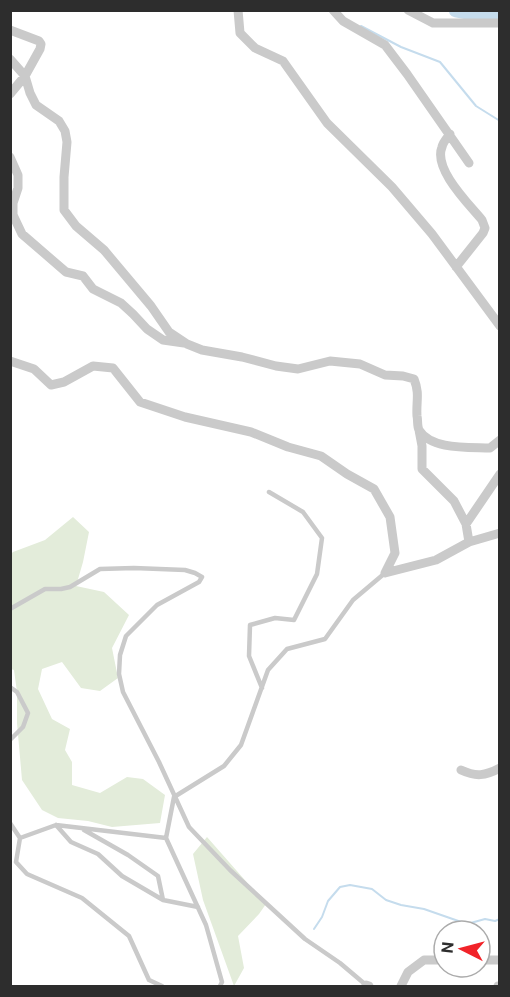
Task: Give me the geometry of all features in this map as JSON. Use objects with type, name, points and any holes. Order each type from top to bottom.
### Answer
[{"type":"street","points":[[238,10],[240,33],[255,48],[283,61],[327,123],[392,187],[432,234],[500,326]]},
{"type":"street","points":[[333,10],[343,21],[385,45],[469,163]]},
{"type":"street","points":[[408,10],[434,23],[500,23]]},
{"type":"street","points":[[10,30],[39,40],[41,44],[25,76],[10,94]]},
{"type":"street","points":[[10,59],[25,76],[36,105],[59,122],[65,131],[67,142],[64,210],[76,226],[104,250],[151,306],[169,332],[187,344],[202,350],[298,369],[330,361],[360,364],[385,375],[414,379],[418,391],[416,408],[423,469],[454,501],[466,524],[469,542]]},
{"type":"street","points":[[450,134],[441,147],[440,159],[449,180],[482,220],[485,228],[456,267]]},
{"type":"street","points":[[10,157],[18,175],[13,215],[22,234],[66,272],[83,276],[93,289],[121,303],[147,329],[163,340],[187,344]]},
{"type":"street","points":[[10,361],[34,369],[51,385],[64,382],[93,366],[113,368],[140,402],[185,417],[251,432],[288,447],[321,456],[374,489],[390,517],[395,554],[385,573]]},
{"type":"street","points":[[418,429],[429,441],[453,447],[490,448],[500,440]]},
{"type":"street","points":[[466,524],[500,474]]},
{"type":"street","points":[[385,573],[436,560],[469,542],[500,533]]},
{"type":"street","points":[[461,770],[478,776],[489,774],[500,768]]},
{"type":"street","points":[[401,987],[408,972],[424,960],[432,960]]},
{"type":"lane","points":[[262,688],[249,656],[250,625],[275,618],[294,620],[317,574],[322,538],[303,512],[269,492]]},
{"type":"lane","points":[[10,609],[45,589],[70,587],[100,569],[185,570],[202,577],[199,582],[157,605],[126,636],[120,655],[119,674],[123,692],[189,827],[230,870],[305,939],[368,986]]},
{"type":"lane","points":[[220,987],[222,982],[206,925],[166,838],[174,797],[224,766],[241,745],[268,670],[287,649],[325,639],[353,600],[385,573]]},
{"type":"lane","points":[[10,687],[17,692],[28,713],[23,727],[10,740]]},
{"type":"lane","points":[[10,823],[20,838],[16,862],[27,874],[82,898],[129,936],[149,980],[162,987]]},
{"type":"lane","points":[[20,838],[56,825],[166,838]]},
{"type":"lane","points":[[56,825],[71,842],[98,854],[122,876],[163,900],[198,907]]},
{"type":"lane","points":[[80,828],[128,855],[158,876],[163,900]]},
{"type":"green space","points":[[73,517],[89,532],[76,586],[104,592],[129,615],[112,648],[118,678],[100,691],[81,688],[62,662],[42,669],[38,689],[52,719],[70,729],[65,750],[72,762],[72,785],[100,793],[127,777],[143,779],[165,795],[160,823],[112,827],[88,821],[58,818],[42,810],[22,780],[17,692],[14,670],[11,669],[11,554],[45,540]]},
{"type":"green space","points":[[207,837],[266,904],[238,936],[244,968],[234,986],[203,900],[193,854]]},
{"type":"waterway","points":[[456,10],[472,13],[500,13]]},
{"type":"waterway","points":[[361,26],[401,47],[440,62],[476,106],[500,121]]},
{"type":"waterway","points":[[314,929],[328,901],[340,887],[350,885],[372,889],[386,900],[424,909],[467,924],[485,919],[495,921],[500,919]]}]
